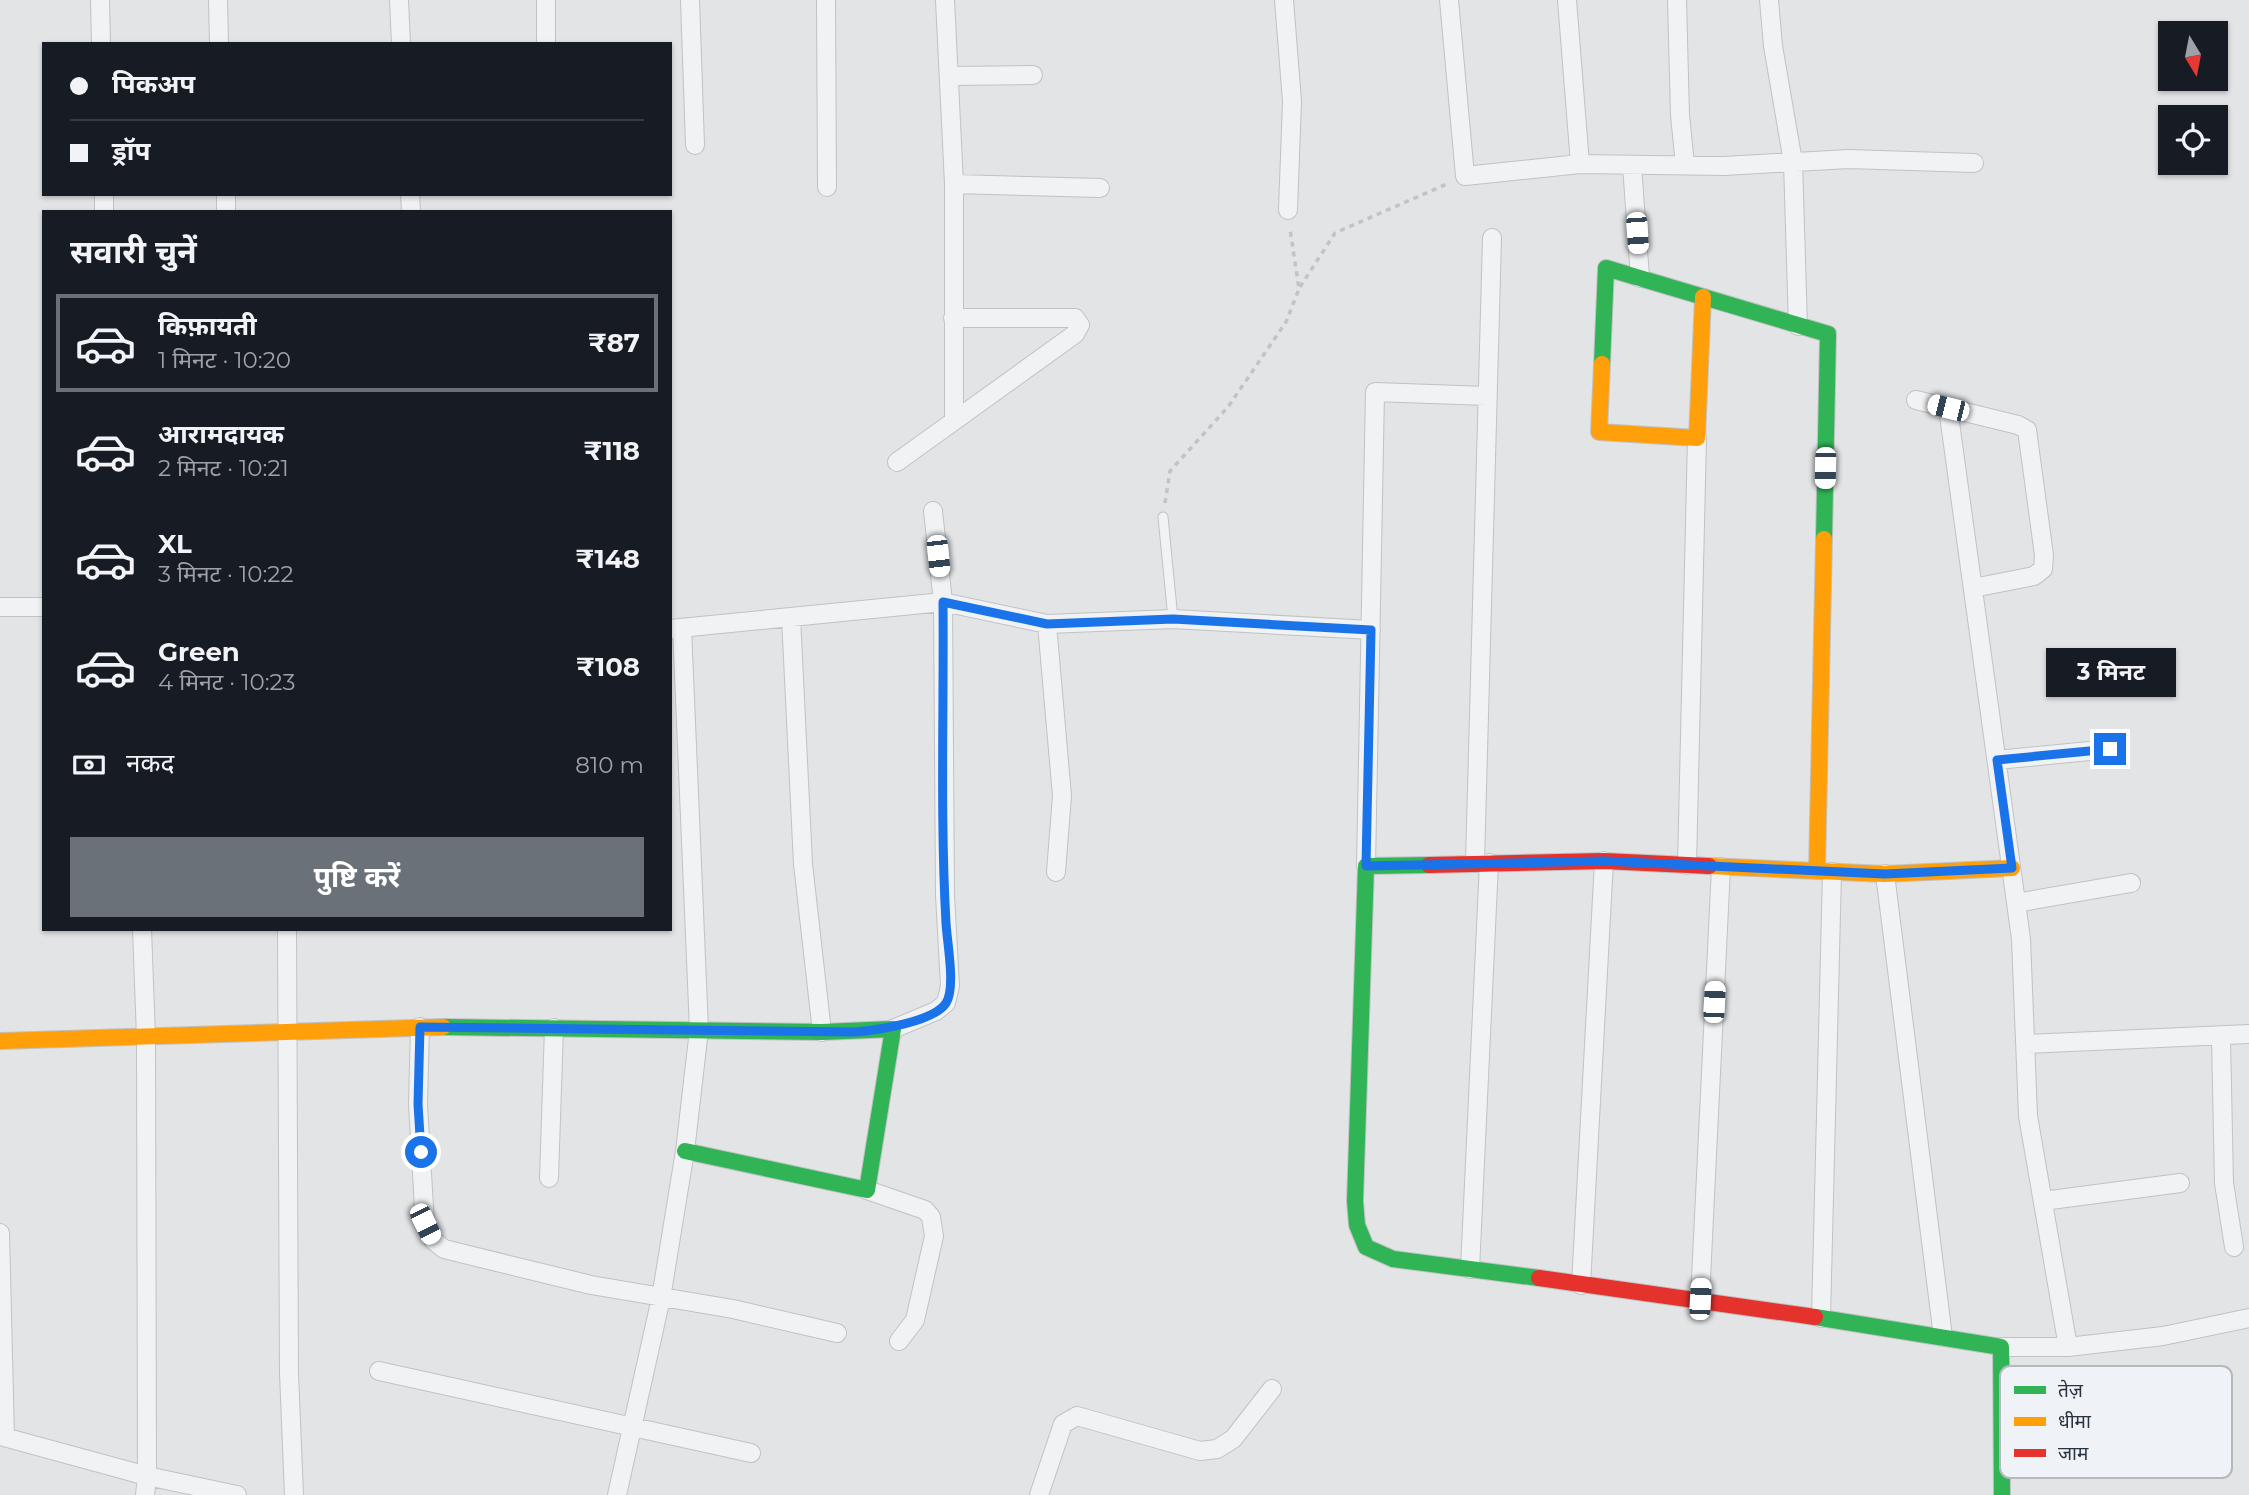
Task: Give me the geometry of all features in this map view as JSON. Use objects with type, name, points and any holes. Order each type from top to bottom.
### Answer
[{"type":"street","points":[[100,0],[101,42]]},
{"type":"street","points":[[218,0],[219,42]]},
{"type":"street","points":[[399,0],[401,42]]},
{"type":"street","points":[[546,0],[546,42]]},
{"type":"street","points":[[690,0],[695,145]]},
{"type":"street","points":[[826,0],[827,187]]},
{"type":"street","points":[[945,0],[954,184],[954,421]]},
{"type":"street","points":[[1284,0],[1292,101],[1288,210]]},
{"type":"street","points":[[1449,0],[1465,176],[1580,164],[1685,165],[1848,159],[1974,163]]},
{"type":"street","points":[[1567,0],[1580,164]]},
{"type":"street","points":[[1677,0],[1685,165]]},
{"type":"street","points":[[1769,0],[1773,46],[1793,162],[1798,326]]},
{"type":"street","points":[[948,76],[1033,75]]},
{"type":"street","points":[[1632,165],[1640,278]]},
{"type":"street","points":[[954,184],[1100,188]]},
{"type":"street","points":[[1470,1269],[1482,863],[1487,396],[1492,237]]},
{"type":"street","points":[[1697,438],[1600,432],[1606,268],[1828,334],[1821,1318]]},
{"type":"street","points":[[1687,865],[1703,297]]},
{"type":"street","points":[[897,462],[1075,334],[1080,326],[1075,318],[953,318]]},
{"type":"street","points":[[1487,396],[1375,391],[1366,866],[1355,1201],[1357,1225],[1367,1247],[1393,1259],[1700,1299],[2001,1346],[2068,1347],[2163,1336],[2249,1318]]},
{"type":"street","points":[[1916,400],[2018,425],[2027,430],[2044,555],[2043,569],[2034,576],[1973,587]]},
{"type":"street","points":[[1948,408],[2021,939],[2028,1116],[2068,1347]]},
{"type":"street","points":[[0,1041],[420,1027],[822,1032],[893,1029],[936,1011],[946,1003],[950,986],[944,895],[943,602],[933,511]]},
{"type":"street","points":[[617,1495],[661,1298],[685,1151],[699,1030],[676,628],[943,602],[1047,624],[1173,619],[1371,630]]},
{"type":"street","points":[[0,607],[42,607]]},
{"type":"street","points":[[791,617],[803,864],[822,1032]]},
{"type":"street","points":[[1047,624],[1062,796],[1056,872]]},
{"type":"street","points":[[1997,760],[2110,749]]},
{"type":"street","points":[[1366,866],[1604,861],[1885,874],[2012,868]]},
{"type":"street","points":[[1581,1285],[1604,861]]},
{"type":"street","points":[[1700,1299],[1721,867]]},
{"type":"street","points":[[1885,874],[1942,1337]]},
{"type":"street","points":[[2016,902],[2132,883]]},
{"type":"street","points":[[142,931],[146,1037],[145,1495]]},
{"type":"street","points":[[287,931],[289,1373],[294,1495]]},
{"type":"street","points":[[420,1027],[419,1131],[425,1224],[433,1241],[444,1249],[591,1285],[733,1309],[837,1333]]},
{"type":"street","points":[[549,1178],[554,1028]]},
{"type":"street","points":[[867,1190],[893,1029]]},
{"type":"street","points":[[2025,1044],[2221,1038],[2249,1034]]},
{"type":"street","points":[[2221,1038],[2224,1183],[2234,1247]]},
{"type":"street","points":[[685,1151],[867,1190],[925,1210],[934,1228],[915,1320],[899,1341]]},
{"type":"street","points":[[2043,1201],[2180,1183]]},
{"type":"street","points":[[0,1233],[2,1437],[147,1476],[237,1495]]},
{"type":"street","points":[[2001,1346],[2002,1366]]},
{"type":"street","points":[[379,1371],[751,1453]]},
{"type":"street","points":[[1039,1495],[1063,1424],[1077,1416],[1200,1451],[1217,1449],[1233,1438],[1272,1390]]},
{"type":"lane","points":[[1163,517],[1173,619]]},
{"type":"path","points":[[1163,517],[1170,471],[1228,407],[1286,322],[1299,289],[1335,233],[1465,176]]},
{"type":"path","points":[[1288,210],[1299,289]]},
{"type":"traffic: fast","points":[[1602,364],[1606,268],[1828,334],[1824,539]]},
{"type":"traffic: fast","points":[[1429,865],[1366,866],[1355,1201],[1357,1225],[1366,1247],[1393,1259],[1539,1278]]},
{"type":"traffic: fast","points":[[443,1027],[822,1032],[893,1029],[867,1190],[685,1151]]},
{"type":"traffic: fast","points":[[1815,1317],[2001,1347],[2001,1366]]},
{"type":"traffic: fast","points":[[2002,1478],[2002,1495]]},
{"type":"traffic: slow","points":[[1602,364],[1599,432],[1697,438],[1703,297]]},
{"type":"traffic: slow","points":[[1817,871],[1824,539]]},
{"type":"traffic: slow","points":[[1709,866],[1885,874],[2012,868]]},
{"type":"traffic: slow","points":[[0,1041],[443,1027]]},
{"type":"traffic: jam","points":[[1429,865],[1604,861],[1709,866]]},
{"type":"traffic: jam","points":[[1539,1278],[1815,1317]]},
{"type":"route","points":[[421,1152],[418,1104],[420,1027],[856,1032],[893,1029],[936,1011],[946,1003],[950,986],[944,895],[943,602],[1047,624],[1173,619],[1371,630],[1366,866],[1604,861],[1885,874],[2012,868],[1997,760],[2110,749]]}]
